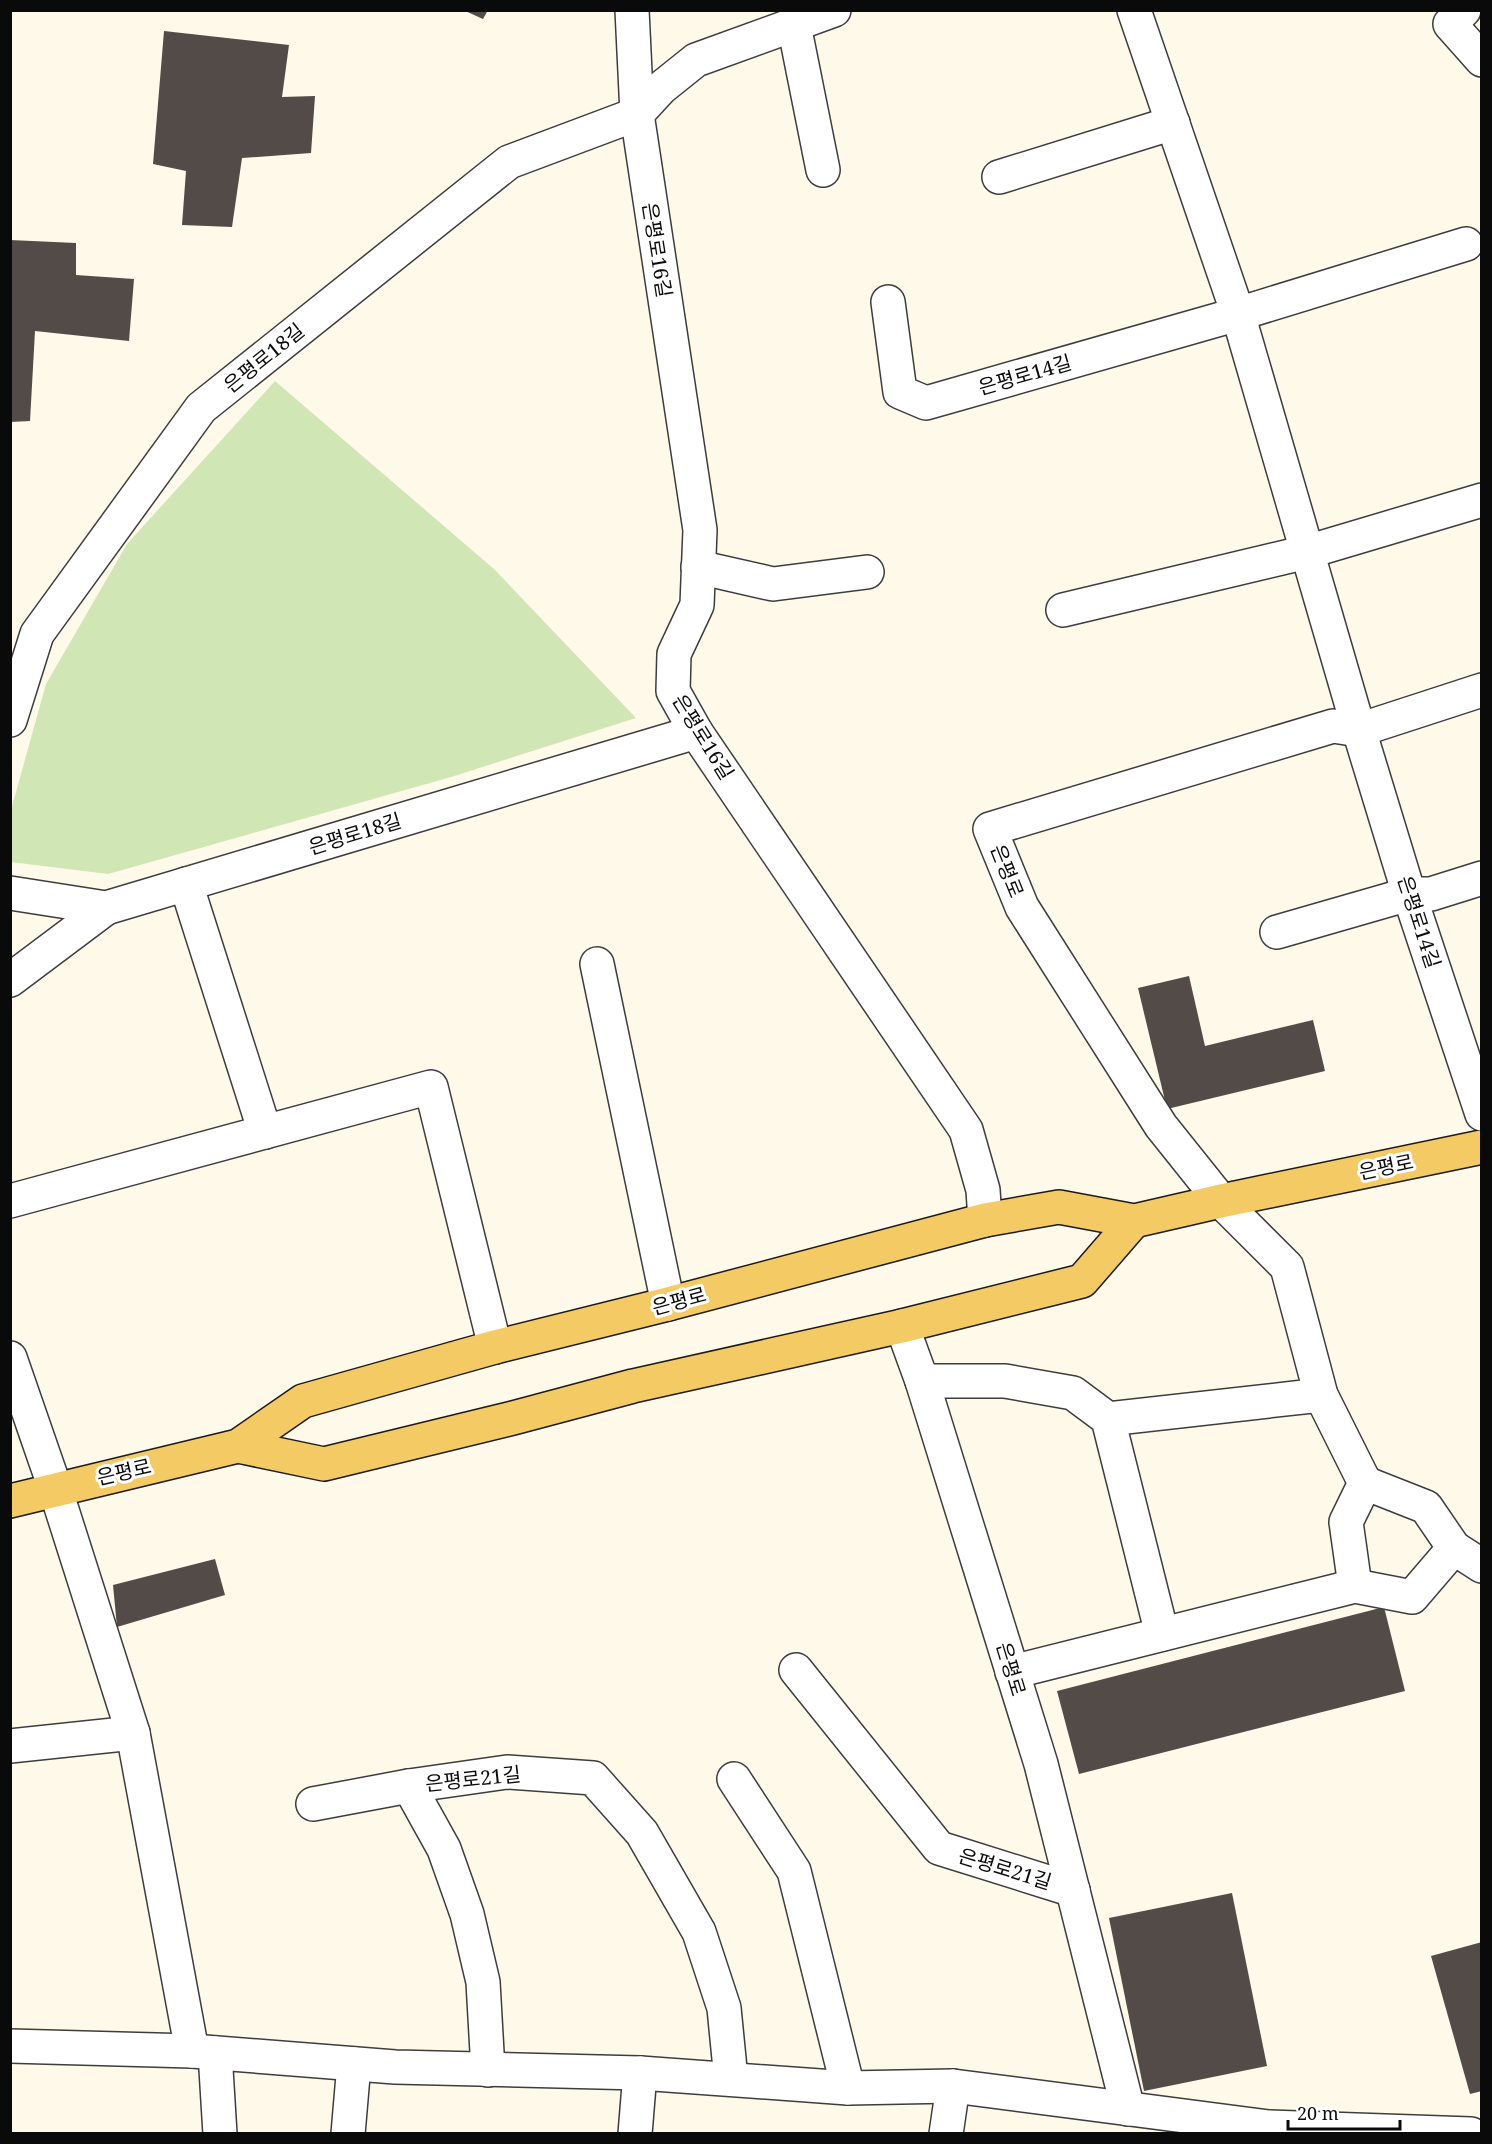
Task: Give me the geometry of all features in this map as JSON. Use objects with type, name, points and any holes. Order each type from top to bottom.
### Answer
[{"type":"main road","name":"은평로","points":[[10,1501],[55,1488],[238,1446],[303,1401],[495,1347],[985,1220],[1059,1207],[1134,1221],[1482,1147]]},
{"type":"main road","name":"은평로","points":[[238,1446],[324,1464],[502,1421],[633,1386],[902,1326],[1082,1281],[1134,1221]]},
{"type":"street","name":"은평로16길","points":[[632,10],[637,114],[700,530],[697,605],[674,654],[673,692],[696,732],[966,1130],[983,1190],[985,1220]]},
{"type":"street","points":[[637,114],[661,88],[696,60],[834,10]]},
{"type":"street","name":"은평로14길","points":[[1134,10],[1238,314],[1409,894],[1482,1114]]},
{"type":"street","points":[[1464,10],[1450,24],[1482,60]]},
{"type":"street","points":[[794,25],[823,170]]},
{"type":"street","name":"은평로18길","points":[[10,720],[37,634],[201,408],[509,162],[637,114]]},
{"type":"street","points":[[999,177],[1173,123]]},
{"type":"street","name":"은평로14길","points":[[888,302],[900,392],[926,403],[1238,314],[1466,244]]},
{"type":"street","points":[[1064,610],[1307,552],[1482,500]]},
{"type":"street","points":[[699,567],[773,584],[867,572]]},
{"type":"street","points":[[1359,730],[1482,690]]},
{"type":"street","name":"은평로","points":[[1221,1201],[1161,1126],[1022,908],[990,829],[1333,726],[1359,730]]},
{"type":"street","name":"은평로18길","points":[[10,893],[106,908],[696,732]]},
{"type":"street","points":[[1277,932],[1409,894],[1431,894],[1482,878]]},
{"type":"street","points":[[186,884],[265,1132]]},
{"type":"street","points":[[10,980],[106,908]]},
{"type":"street","points":[[597,964],[668,1304]]},
{"type":"street","points":[[10,1201],[431,1087],[495,1347]]},
{"type":"street","points":[[1221,1201],[1287,1267],[1321,1395],[1365,1483],[1426,1506],[1454,1548],[1482,1566]]},
{"type":"street","name":"은평로","points":[[902,1326],[922,1381],[1041,1764],[1073,1890]]},
{"type":"street","points":[[10,1358],[55,1488],[133,1733],[220,2133]]},
{"type":"street","points":[[922,1381],[1005,1381],[1073,1393],[1108,1419],[1162,1634]]},
{"type":"street","points":[[1108,1419],[1321,1395]]},
{"type":"street","points":[[1355,1586],[1346,1522],[1365,1483]]},
{"type":"street","points":[[1012,1672],[1355,1586],[1412,1597],[1454,1548]]},
{"type":"street","name":"은평로21길","points":[[796,1670],[939,1848],[1073,1890],[1128,2109]]},
{"type":"street","points":[[10,1746],[133,1733]]},
{"type":"street","name":"은평로21길","points":[[313,1804],[410,1786],[507,1772],[593,1778],[642,1833],[699,1932],[724,2008],[731,2079]]},
{"type":"street","points":[[734,1779],[794,1871],[848,2088]]},
{"type":"street","name":"은평로21길","points":[[410,1786],[444,1849],[467,1914],[483,1982],[488,2070]]},
{"type":"street","points":[[10,2046],[204,2052],[354,2064],[488,2070],[640,2073],[848,2088],[953,2086],[1128,2109],[1252,2129],[1269,2127],[1471,2133]]},
{"type":"street","points":[[348,2133],[354,2064]]},
{"type":"street","points":[[635,2133],[640,2073]]},
{"type":"street","points":[[946,2133],[953,2086]]},
{"type":"green space","points":[[275,381],[494,569],[636,718],[451,777],[108,874],[11,862],[11,810],[46,684],[127,544]]},
{"type":"building","points":[[463,10],[488,10],[483,19]]},
{"type":"building","points":[[164,31],[289,45],[282,97],[315,96],[311,153],[242,158],[232,227],[182,225],[186,171],[153,164]]},
{"type":"building","points":[[10,240],[76,243],[76,275],[134,279],[129,341],[35,331],[30,421],[10,422]]},
{"type":"building","points":[[1189,976],[1205,1046],[1313,1020],[1325,1071],[1167,1109],[1138,988]]},
{"type":"building","points":[[215,1559],[225,1595],[117,1627],[113,1585]]},
{"type":"building","points":[[1384,1607],[1405,1691],[1079,1774],[1057,1691]]},
{"type":"building","points":[[1232,1893],[1267,2066],[1144,2091],[1109,1918]]},
{"type":"building","points":[[1482,1942],[1482,2091],[1470,2094],[1431,1956]]}]
